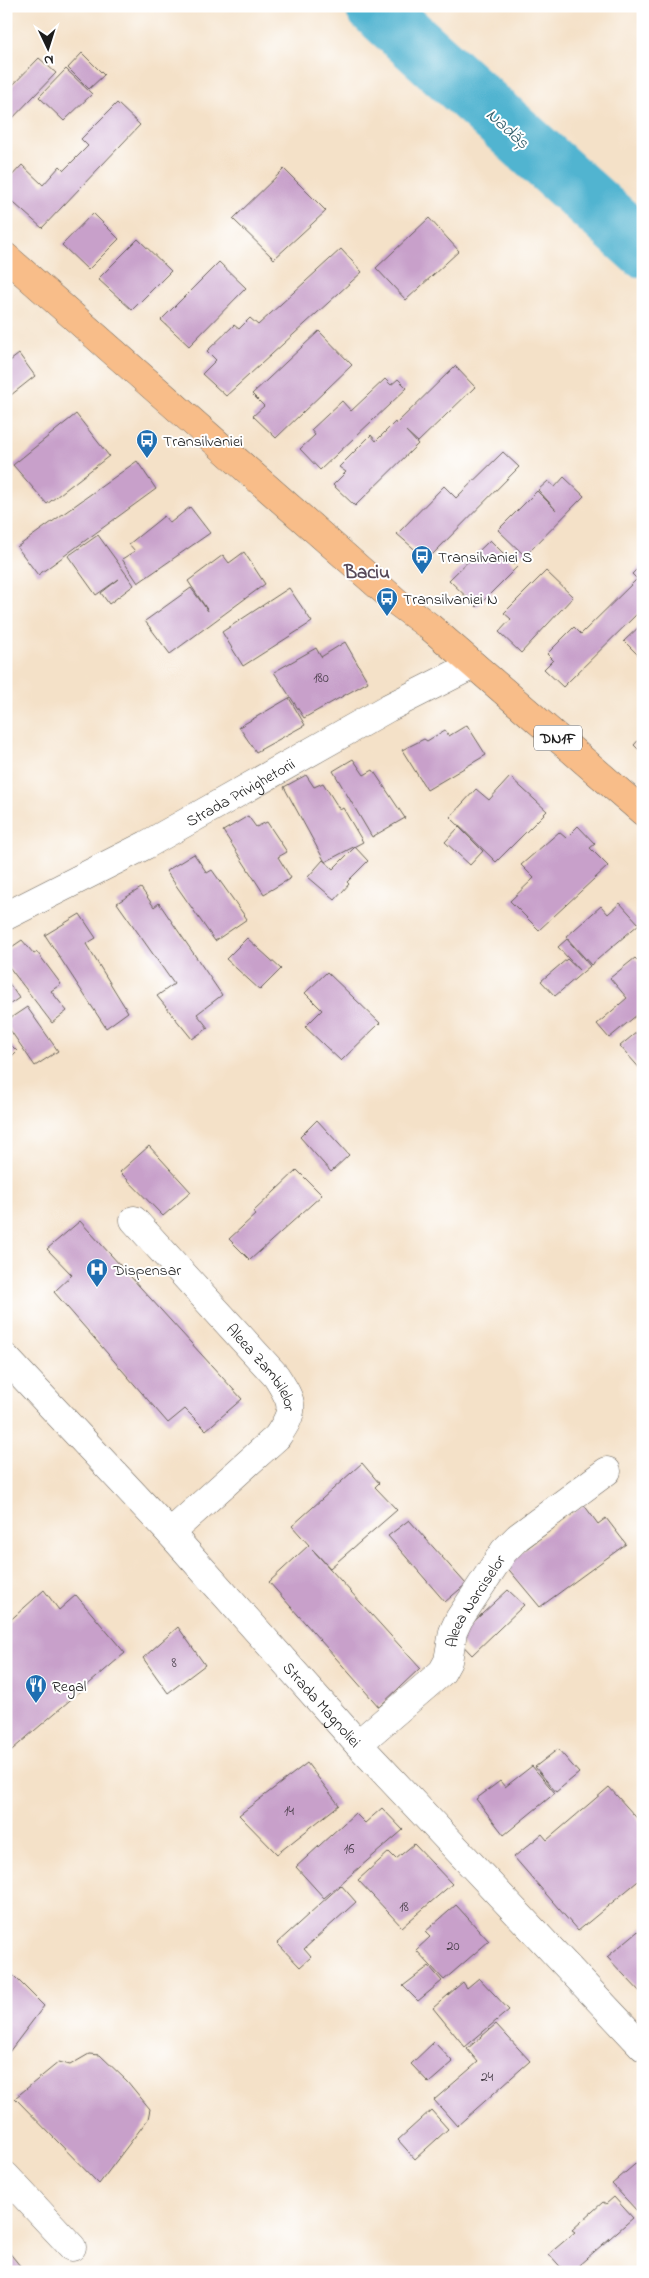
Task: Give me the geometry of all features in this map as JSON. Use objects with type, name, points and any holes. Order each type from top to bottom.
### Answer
[{"type":"main road","name":"DN1F","points":[[6,257],[398,602],[430,627],[643,812]]},
{"type":"street","name":"Strada Privighetorii","points":[[6,916],[146,845],[388,708],[473,665]]},
{"type":"street","name":"Aleea Zambilelor","points":[[134,1220],[276,1376],[290,1398],[290,1418],[277,1437],[170,1533]]},
{"type":"street","name":"Strada Magnoliei","points":[[6,1358],[170,1533],[358,1744],[643,2047]]},
{"type":"street","name":"Aleea Narciselor","points":[[358,1744],[442,1672],[448,1661],[449,1645],[456,1626],[504,1551],[518,1537],[607,1471]]},
{"type":"street","points":[[6,2176],[72,2247]]},
{"type":"building","points":[[82,53],[104,75],[89,89],[68,68]]},
{"type":"building","points":[[39,58],[56,73],[9,122],[6,120],[7,91]]},
{"type":"building","points":[[66,69],[92,94],[64,121],[39,97]]},
{"type":"building","points":[[117,103],[140,125],[42,228],[6,196],[6,182],[22,165],[43,185],[60,166],[64,170],[88,146],[81,139]]},
{"type":"building","points":[[284,169],[326,211],[274,259],[233,219]]},
{"type":"building","points":[[93,213],[119,239],[88,270],[62,245]]},
{"type":"building","points":[[429,218],[459,251],[406,300],[376,268]]},
{"type":"building","points":[[138,239],[171,271],[132,310],[98,279]]},
{"type":"building","points":[[341,249],[362,272],[226,396],[202,374],[216,360],[207,351],[234,325],[239,329],[250,318],[258,325]]},
{"type":"building","points":[[219,262],[246,288],[189,346],[161,320]]},
{"type":"building","points":[[319,331],[352,365],[276,438],[253,416],[264,406],[252,394]]},
{"type":"building","points":[[19,354],[35,376],[6,399],[6,364]]},
{"type":"building","points":[[455,366],[475,387],[418,442],[406,431],[418,444],[355,506],[333,485],[346,472],[339,467],[371,435],[376,441],[395,422],[396,424]]},
{"type":"building","points":[[385,379],[391,385],[398,379],[407,388],[320,470],[300,449],[315,435],[311,430],[342,401],[351,411]]},
{"type":"building","points":[[76,414],[109,456],[47,504],[13,465]]},
{"type":"building","points":[[503,452],[519,467],[427,560],[397,534],[444,486],[456,498]]},
{"type":"building","points":[[137,461],[156,489],[38,575],[17,547]]},
{"type":"building","points":[[564,477],[584,496],[525,556],[498,530],[537,491],[556,510],[538,490],[548,481],[555,487]]},
{"type":"building","points":[[190,507],[210,533],[138,583],[122,559],[135,551],[129,544],[164,516],[170,523]]},
{"type":"building","points":[[98,535],[134,585],[109,604],[101,593],[119,579],[96,595],[68,556]]},
{"type":"building","points":[[490,540],[517,567],[477,607],[449,580]]},
{"type":"building","points":[[244,552],[265,584],[170,654],[145,621],[191,588],[208,611],[188,581],[223,555],[229,563]]},
{"type":"building","points":[[643,563],[643,608],[563,687],[544,669],[553,660],[547,654],[574,627],[581,634],[637,579],[632,574]]},
{"type":"building","points":[[546,571],[573,597],[521,653],[499,632],[511,619],[504,613]]},
{"type":"building","points":[[289,588],[312,622],[243,666],[222,632]]},
{"type":"building","points":[[643,623],[643,660],[624,641]]},
{"type":"building","points":[[345,642],[368,682],[304,718],[274,672],[316,648],[321,657]]},
{"type":"building","points":[[289,698],[305,725],[256,752],[239,727]]},
{"type":"building","points":[[467,725],[486,755],[427,790],[402,750],[424,739],[427,741],[445,730],[449,736]]},
{"type":"building","points":[[643,735],[643,754],[634,745]]},
{"type":"building","points":[[353,759],[364,775],[373,770],[405,818],[372,837],[333,771]]},
{"type":"building","points":[[306,775],[314,787],[323,783],[340,810],[343,808],[363,842],[325,862],[284,787]]},
{"type":"building","points":[[510,777],[547,811],[496,862],[450,817],[476,789],[489,800]]},
{"type":"building","points":[[248,816],[256,827],[267,822],[287,852],[278,857],[291,878],[264,894],[223,831]]},
{"type":"building","points":[[578,826],[595,844],[590,848],[608,866],[539,930],[510,901],[534,878],[521,865],[559,832],[566,838]]},
{"type":"building","points":[[459,827],[483,851],[470,865],[445,842]]},
{"type":"building","points":[[355,847],[368,861],[347,882],[349,884],[335,900],[308,877],[323,860],[333,869]]},
{"type":"building","points":[[194,854],[207,873],[212,870],[247,919],[215,941],[166,871]]},
{"type":"building","points":[[141,888],[154,907],[159,903],[222,995],[197,1014],[208,1028],[192,1039],[157,996],[174,984],[117,903]]},
{"type":"building","points":[[620,903],[639,924],[591,965],[566,937],[601,906],[608,914]]},
{"type":"building","points":[[80,914],[96,938],[86,944],[128,1012],[106,1028],[45,935]]},
{"type":"building","points":[[247,938],[281,969],[260,990],[226,959]]},
{"type":"building","points":[[567,939],[590,966],[555,996],[541,981],[567,959],[579,970],[558,947]]},
{"type":"building","points":[[22,940],[34,954],[37,952],[61,984],[51,991],[67,1011],[52,1023],[6,963],[6,951]]},
{"type":"building","points":[[635,958],[641,964],[643,963],[643,1010],[609,1038],[597,1024],[627,998],[610,978]]},
{"type":"building","points":[[327,972],[380,1023],[341,1061],[305,1027],[322,1010],[305,993]]},
{"type":"building","points":[[6,979],[19,998],[6,1007]]},
{"type":"building","points":[[27,1007],[58,1051],[35,1066],[6,1024],[6,1021]]},
{"type":"building","points":[[643,1027],[643,1072],[620,1046]]},
{"type":"building","points":[[6,1040],[17,1051],[6,1062]]},
{"type":"building","points":[[317,1120],[349,1155],[331,1172],[300,1137]]},
{"type":"building","points":[[149,1146],[191,1192],[163,1216],[120,1172]]},
{"type":"building","points":[[297,1170],[322,1195],[250,1260],[229,1239],[256,1214],[253,1212]]},
{"type":"building","points":[[80,1221],[242,1399],[206,1430],[185,1409],[168,1423],[54,1292],[72,1275],[47,1249]]},
{"type":"building","points":[[362,1463],[379,1483],[375,1487],[397,1510],[330,1568],[312,1549],[420,1668],[379,1707],[269,1582],[309,1545],[292,1526]]},
{"type":"building","points":[[584,1505],[598,1524],[606,1518],[626,1544],[540,1607],[505,1565]]},
{"type":"building","points":[[409,1520],[466,1584],[445,1602],[388,1536]]},
{"type":"building","name":"Regal","points":[[44,1590],[59,1610],[76,1595],[125,1653],[6,1755],[6,1624]]},
{"type":"building","points":[[508,1590],[524,1605],[472,1655],[456,1638]]},
{"type":"building","points":[[178,1627],[205,1665],[168,1693],[143,1658]]},
{"type":"building","points":[[558,1749],[579,1773],[556,1792],[535,1767]]},
{"type":"building","points":[[307,1763],[339,1805],[277,1854],[239,1815]]},
{"type":"building","points":[[532,1766],[555,1793],[504,1835],[476,1799],[500,1781],[505,1787]]},
{"type":"building","points":[[609,1787],[643,1825],[643,1877],[578,1931],[514,1857],[542,1834],[547,1840]]},
{"type":"building","points":[[382,1808],[403,1830],[324,1898],[296,1867],[355,1813],[365,1823]]},
{"type":"building","points":[[414,1844],[452,1884],[402,1927],[358,1880],[389,1852],[396,1859]]},
{"type":"building","points":[[341,1885],[356,1902],[304,1949],[311,1957],[300,1967],[277,1943]]},
{"type":"building","points":[[456,1905],[489,1941],[444,1980],[416,1950],[430,1937],[425,1932]]},
{"type":"building","points":[[643,1927],[643,1995],[607,1957]]},
{"type":"building","points":[[429,1966],[442,1981],[418,2001],[403,1986]]},
{"type":"building","points":[[6,1968],[44,2006],[6,2056]]},
{"type":"building","points":[[479,1978],[509,2010],[465,2047],[433,2008],[463,1982],[467,1988]]},
{"type":"building","points":[[496,2024],[530,2061],[457,2126],[434,2100],[478,2062],[467,2049]]},
{"type":"building","points":[[434,2042],[453,2062],[429,2083],[411,2064]]},
{"type":"building","points":[[89,2054],[100,2055],[127,2081],[150,2109],[148,2119],[99,2184],[15,2098],[59,2062],[70,2065]]},
{"type":"building","points":[[431,2110],[448,2129],[415,2159],[398,2140]]},
{"type":"building","points":[[641,2159],[643,2208],[638,2212],[612,2184]]},
{"type":"building","points":[[614,2197],[633,2218],[571,2272],[565,2272],[549,2254],[575,2232],[572,2230],[603,2202],[606,2204]]},
{"type":"building","points":[[8,2251],[25,2272],[6,2272],[6,2253]]},
{"type":"waterway","name":"Nadăș","points":[[374,6],[643,249]]},
{"type":"place","name":"Transilvaniei","points":[[147,459]]},
{"type":"place","name":"Transilvaniei S","points":[[422,575]]},
{"type":"place","name":"Transilvaniei N","points":[[387,617]]},
{"type":"place","name":"Dispensar","points":[[97,1288]]},
{"type":"place","name":"Regal","points":[[36,1704]]},
{"type":"district","name":"Baciu","points":[[367,571]]}]
